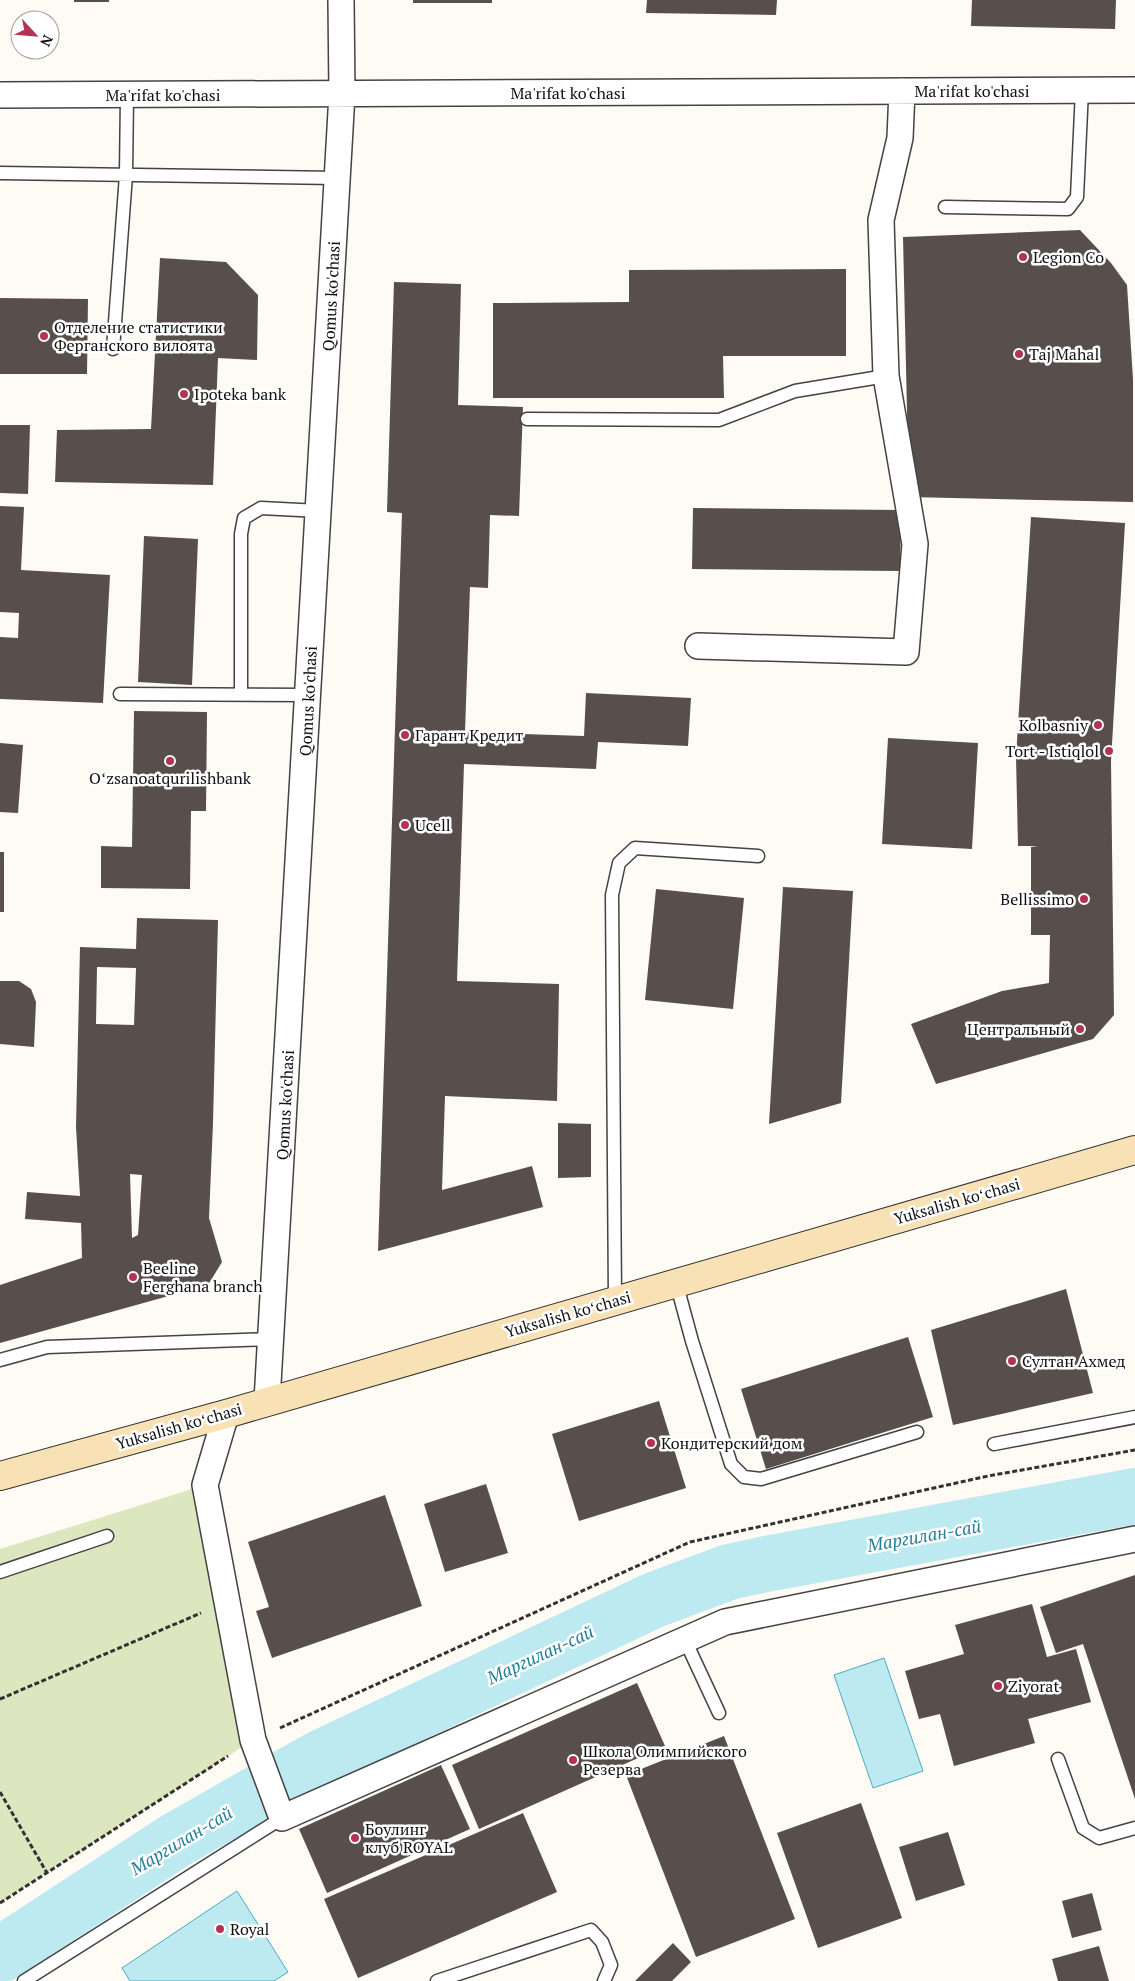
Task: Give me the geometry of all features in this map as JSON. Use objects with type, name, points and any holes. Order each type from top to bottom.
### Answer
[{"type":"main road","name":"Yuksalish koʻchasi","points":[[0,1476],[226,1414],[1135,1150]]},
{"type":"street","name":"Qomus ko'chasi","points":[[267,1401],[342,94],[341,0]]},
{"type":"street","name":"Ma'rifat ko'chasi","points":[[0,95],[1135,90]]},
{"type":"street","points":[[698,646],[906,652],[915,544],[886,376],[881,220],[900,138],[902,92]]},
{"type":"street","points":[[226,1414],[205,1485],[253,1740],[282,1818],[725,1622],[1135,1540]]},
{"type":"lane","points":[[945,207],[1068,209],[1077,197],[1082,90]]},
{"type":"lane","points":[[113,349],[126,175],[127,95]]},
{"type":"lane","points":[[0,173],[337,178]]},
{"type":"lane","points":[[527,419],[720,420],[795,391],[886,376]]},
{"type":"lane","points":[[241,694],[241,534],[244,518],[260,508],[318,511]]},
{"type":"lane","points":[[120,694],[308,695]]},
{"type":"lane","points":[[615,1300],[612,895],[620,863],[635,848],[758,856]]},
{"type":"lane","points":[[676,1282],[692,1341],[732,1464],[744,1477],[761,1479],[917,1432]]},
{"type":"lane","points":[[0,1360],[47,1347],[272,1339]]},
{"type":"lane","points":[[994,1444],[1135,1417]]},
{"type":"lane","points":[[0,1572],[107,1536]]},
{"type":"lane","points":[[685,1640],[719,1713]]},
{"type":"lane","points":[[1058,1759],[1084,1828],[1099,1838],[1135,1828]]},
{"type":"lane","points":[[24,1981],[282,1818]]},
{"type":"lane","points":[[437,1981],[591,1930],[602,1942],[611,1965],[604,1981]]},
{"type":"path","points":[[0,1904],[253,1740],[690,1542],[988,1476],[1135,1450]]},
{"type":"path","points":[[0,1699],[227,1602]]},
{"type":"path","points":[[0,1792],[47,1873]]},
{"type":"green space","points":[[205,1485],[253,1740],[0,1903],[0,1549]]},
{"type":"water","points":[[884,1658],[923,1771],[873,1788],[834,1675]]},
{"type":"water","name":"Royal","points":[[237,1891],[288,1972],[274,1981],[130,1981],[122,1968]]},
{"type":"building","points":[[74,0],[109,0],[109,2],[74,2]]},
{"type":"building","points":[[413,0],[492,0],[492,3],[413,3]]},
{"type":"building","points":[[647,0],[777,0],[776,15],[646,13]]},
{"type":"building","points":[[972,0],[1116,0],[1115,29],[971,26]]},
{"type":"building","name":"Taj Mahal","points":[[1080,230],[1111,263],[1127,285],[1133,379],[1133,502],[909,497],[903,237]]},
{"type":"building","name":"Ipoteka bank","points":[[160,258],[226,262],[258,295],[257,360],[218,358],[213,485],[55,482],[57,430],[151,429]]},
{"type":"building","points":[[846,269],[846,356],[723,356],[724,398],[493,398],[493,303],[629,302],[629,270]]},
{"type":"building","points":[[394,282],[461,284],[458,405],[523,407],[519,516],[490,515],[488,588],[470,587],[465,732],[584,736],[586,693],[691,698],[688,746],[598,742],[596,769],[464,764],[457,981],[559,984],[557,1101],[445,1096],[442,1190],[532,1166],[543,1207],[378,1251],[402,513],[387,512]]},
{"type":"building","name":"Отделение статистики Ферганского вилоята","points":[[0,298],[88,299],[87,374],[0,374]]},
{"type":"building","points":[[0,425],[30,425],[28,494],[0,493]]},
{"type":"building","points":[[0,506],[24,507],[21,570],[110,575],[103,703],[0,699],[0,637],[18,638],[19,613],[0,612]]},
{"type":"building","points":[[693,508],[901,510],[900,571],[692,569]]},
{"type":"building","points":[[1031,517],[1125,523],[1111,761],[1114,1015],[1093,1039],[936,1084],[911,1024],[1002,991],[1049,983],[1050,935],[1031,935],[1031,847],[1038,846],[1018,846],[1016,757]]},
{"type":"building","points":[[144,536],[198,539],[192,685],[138,682]]},
{"type":"building","name":"Oʻzsanoatqurilishbank","points":[[134,711],[207,712],[206,811],[191,811],[190,889],[101,888],[101,846],[132,847]]},
{"type":"building","points":[[888,738],[978,743],[972,849],[882,844]]},
{"type":"building","points":[[0,743],[23,745],[18,813],[0,812]]},
{"type":"building","points":[[0,852],[4,852],[4,912],[0,912]]},
{"type":"building","points":[[783,887],[853,891],[841,1103],[769,1124]]},
{"type":"building","points":[[656,889],[744,898],[733,1009],[645,1000]]},
{"type":"building","points":[[137,918],[218,920],[209,1218],[222,1262],[208,1285],[0,1343],[0,1285],[82,1258],[81,1223],[25,1219],[27,1192],[80,1196],[76,1127],[80,947],[136,949]],"holes":[[[97,967],[136,968],[134,1025],[96,1024]],[[130,1174],[142,1175],[138,1235],[132,1238]]]},
{"type":"building","points":[[0,981],[19,981],[31,989],[36,1002],[34,1047],[0,1044]]},
{"type":"building","points":[[558,1123],[591,1124],[591,1177],[558,1178]]},
{"type":"building","name":"Султан Ахмед","points":[[1066,1289],[1093,1393],[953,1425],[931,1330]]},
{"type":"building","points":[[908,1337],[933,1417],[766,1469],[741,1389]]},
{"type":"building","points":[[659,1401],[686,1488],[579,1521],[552,1434]]},
{"type":"building","points":[[486,1484],[508,1553],[445,1572],[424,1504]]},
{"type":"building","points":[[385,1495],[422,1606],[272,1658],[256,1611],[269,1607],[248,1542]]},
{"type":"building","points":[[1135,1575],[1135,1799],[1083,1644],[1056,1653],[1040,1607]]},
{"type":"building","name":"Ziyorat","points":[[1032,1604],[1047,1657],[1076,1649],[1091,1702],[1028,1719],[1035,1743],[954,1766],[940,1714],[919,1719],[905,1671],[964,1654],[955,1625]]},
{"type":"building","points":[[637,1683],[665,1746],[479,1829],[452,1765]]},
{"type":"building","points":[[724,1736],[795,1919],[696,1957],[626,1775]]},
{"type":"building","points":[[441,1765],[470,1829],[327,1893],[299,1829]]},
{"type":"building","points":[[861,1803],[902,1918],[818,1948],[777,1833]]},
{"type":"building","points":[[523,1813],[557,1892],[358,1978],[324,1899]]},
{"type":"building","points":[[948,1832],[965,1885],[916,1901],[899,1847]]},
{"type":"building","points":[[1092,1893],[1102,1930],[1072,1938],[1062,1901]]},
{"type":"building","points":[[673,1943],[691,1962],[672,1981],[635,1981]]},
{"type":"building","points":[[1099,1946],[1109,1981],[1058,1981],[1052,1959]]},
{"type":"waterway","name":"Маргилан-сай","points":[[0,1955],[176,1840],[320,1758],[654,1600],[729,1572],[1135,1496]]},
{"type":"place","name":"Legion Co","points":[[1023,257]]},
{"type":"place","name":"Отделение статистики Ферганского вилоята","points":[[44,336]]},
{"type":"place","name":"Taj Mahal","points":[[1019,354]]},
{"type":"place","name":"Ipoteka bank","points":[[184,394]]},
{"type":"place","name":"Kolbasniy","points":[[1098,725]]},
{"type":"place","name":"Гарант Кредит","points":[[405,735]]},
{"type":"place","name":"Tort - Istiqlol","points":[[1109,751]]},
{"type":"place","name":"Oʻzsanoatqurilishbank","points":[[170,761]]},
{"type":"place","name":"Ucell","points":[[405,825]]},
{"type":"place","name":"Bellissimo","points":[[1084,899]]},
{"type":"place","name":"Центральный","points":[[1080,1029]]},
{"type":"place","name":"Beeline Ferghana branch","points":[[133,1277]]},
{"type":"place","name":"Султан Ахмед","points":[[1012,1361]]},
{"type":"place","name":"Кондитерский дом","points":[[651,1443]]},
{"type":"place","name":"Ziyorat","points":[[998,1686]]},
{"type":"place","name":"Школа Олимпийского Резерва","points":[[573,1760]]},
{"type":"place","name":"Боулинг клуб ROYAL","points":[[355,1838]]},
{"type":"place","name":"Royal","points":[[220,1929]]}]
